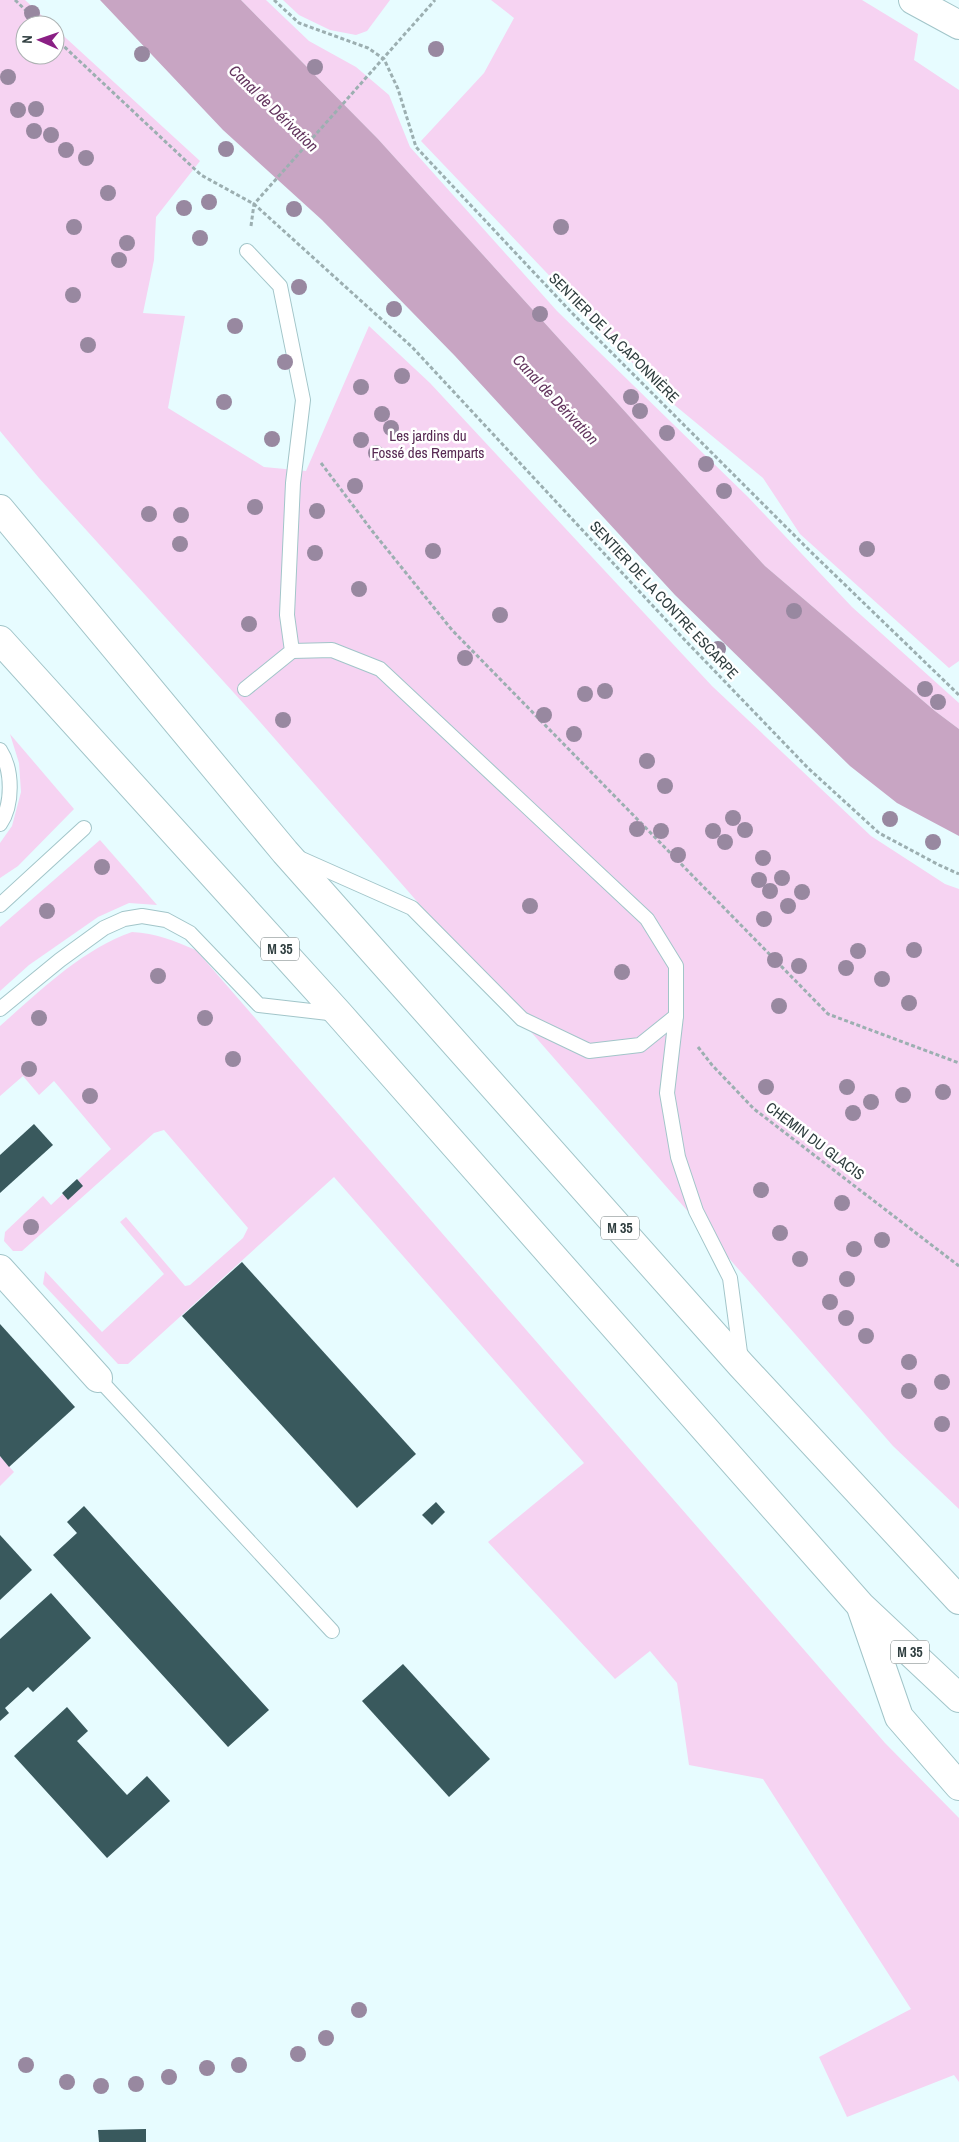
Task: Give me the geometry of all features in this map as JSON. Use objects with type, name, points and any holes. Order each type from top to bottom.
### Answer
[{"type":"main road","points":[[913,0],[959,25]]},
{"type":"main road","name":"M 35","points":[[0,509],[285,852],[742,1365],[959,1600]]},
{"type":"main road","name":"M 35","points":[[0,640],[339,1014],[861,1606],[959,1698]]},
{"type":"main road","points":[[0,1269],[98,1378]]},
{"type":"main road","points":[[861,1606],[899,1718],[959,1786]]},
{"type":"lane","points":[[247,252],[280,286],[303,400],[293,483],[287,615],[292,651]]},
{"type":"lane","points":[[245,689],[292,651],[332,650],[380,669],[647,920],[676,966],[676,1016],[667,1093],[678,1157],[696,1211],[730,1278],[742,1365]]},
{"type":"lane","points":[[0,750],[4,756],[10,786],[6,815],[0,824]]},
{"type":"lane","points":[[0,905],[84,828]]},
{"type":"lane","points":[[285,852],[412,908],[522,1019],[590,1051],[640,1045],[676,1016]]},
{"type":"lane","points":[[0,1009],[60,960],[104,928],[124,919],[142,916],[166,920],[190,933],[259,1005],[339,1014]]},
{"type":"lane","points":[[98,1378],[332,1631]]},
{"type":"path","points":[[15,0],[31,15]]},
{"type":"path","points":[[274,0],[299,23],[368,48],[384,58]]},
{"type":"path","points":[[254,204],[435,0]]},
{"type":"path","name":"SENTIER DE LA CONTRE ESCARPE","points":[[65,47],[201,175],[254,204],[412,346],[680,635],[808,768],[879,833],[939,866],[959,874]]},
{"type":"path","name":"SENTIER DE LA CAPONNIÈRE","points":[[384,58],[398,89],[416,147],[586,327],[810,551],[959,695]]},
{"type":"path","points":[[299,434],[373,532],[452,630],[828,1014],[959,1063]]},
{"type":"path","name":"CHEMIN DU GLACIS","points":[[676,1016],[712,1066],[754,1109],[959,1266]]},
{"type":"green space","name":"Les jardins du Fossé des Remparts","points":[[0,0],[25,0],[41,15],[15,15],[15,65],[65,65],[65,37],[200,161],[156,217],[154,260],[143,313],[185,316],[168,408],[264,467],[306,471],[369,326],[430,383],[712,686],[871,836],[945,884],[959,889],[959,1509],[893,1446],[254,715],[39,478],[0,431]]},
{"type":"green space","points":[[241,0],[266,0],[309,41],[356,67],[389,95],[410,147],[557,311],[748,497],[852,607],[959,703],[959,729],[935,711],[765,566],[378,139]]},
{"type":"green space","points":[[283,0],[390,0],[367,31],[356,35],[330,30],[299,15]]},
{"type":"green space","points":[[491,0],[862,0],[918,34],[914,60],[959,90],[959,661],[949,668],[800,534],[763,478],[666,398],[421,141],[484,73],[514,18]]},
{"type":"green space","points":[[10,734],[74,809],[18,866],[0,878],[0,843],[12,826],[21,792],[19,763]]},
{"type":"green space","points":[[100,840],[157,905],[129,903],[98,917],[29,965],[0,991],[0,927]]},
{"type":"green space","points":[[132,932],[157,936],[196,950],[885,1743],[959,1818],[959,2082],[954,2075],[847,2117],[819,2057],[911,2009],[763,1779],[689,1765],[677,1683],[650,1651],[615,1679],[488,1542],[584,1463],[334,1177],[128,1364],[118,1364],[43,1284],[45,1271],[102,1332],[164,1274],[120,1222],[126,1217],[185,1286],[190,1285],[243,1238],[248,1228],[164,1130],[154,1133],[22,1251],[13,1251],[4,1241],[5,1232],[43,1196],[51,1205],[111,1149],[54,1081],[39,1095],[23,1076],[0,1096],[0,1026],[78,960],[95,949]]},
{"type":"green space","points":[[0,1456],[14,1472],[0,1486]]},
{"type":"water","name":"Canal de Dérivation","points":[[100,0],[241,0],[378,139],[765,566],[935,711],[959,729],[959,836],[897,803],[850,766],[675,595],[455,356],[322,220],[223,130]]},
{"type":"building","points":[[34,1124],[53,1145],[0,1193],[0,1155]]},
{"type":"building","points":[[77,1179],[83,1186],[68,1200],[62,1193]]},
{"type":"building","points":[[242,1262],[416,1454],[357,1508],[182,1316]]},
{"type":"building","points":[[0,1324],[75,1407],[9,1467],[0,1456]]},
{"type":"building","points":[[436,1502],[445,1512],[432,1525],[422,1515]]},
{"type":"building","points":[[84,1506],[269,1710],[228,1747],[53,1555],[77,1533],[67,1522]]},
{"type":"building","points":[[0,1535],[32,1570],[0,1600]]},
{"type":"building","points":[[51,1593],[91,1638],[33,1692],[28,1687],[5,1708],[9,1713],[0,1721],[0,1639]]},
{"type":"building","points":[[403,1664],[490,1759],[449,1797],[362,1701]]},
{"type":"building","points":[[67,1707],[88,1731],[77,1741],[127,1795],[147,1776],[170,1801],[107,1858],[14,1756]]},
{"type":"building","points":[[146,2129],[146,2142],[99,2142],[98,2130]]}]
